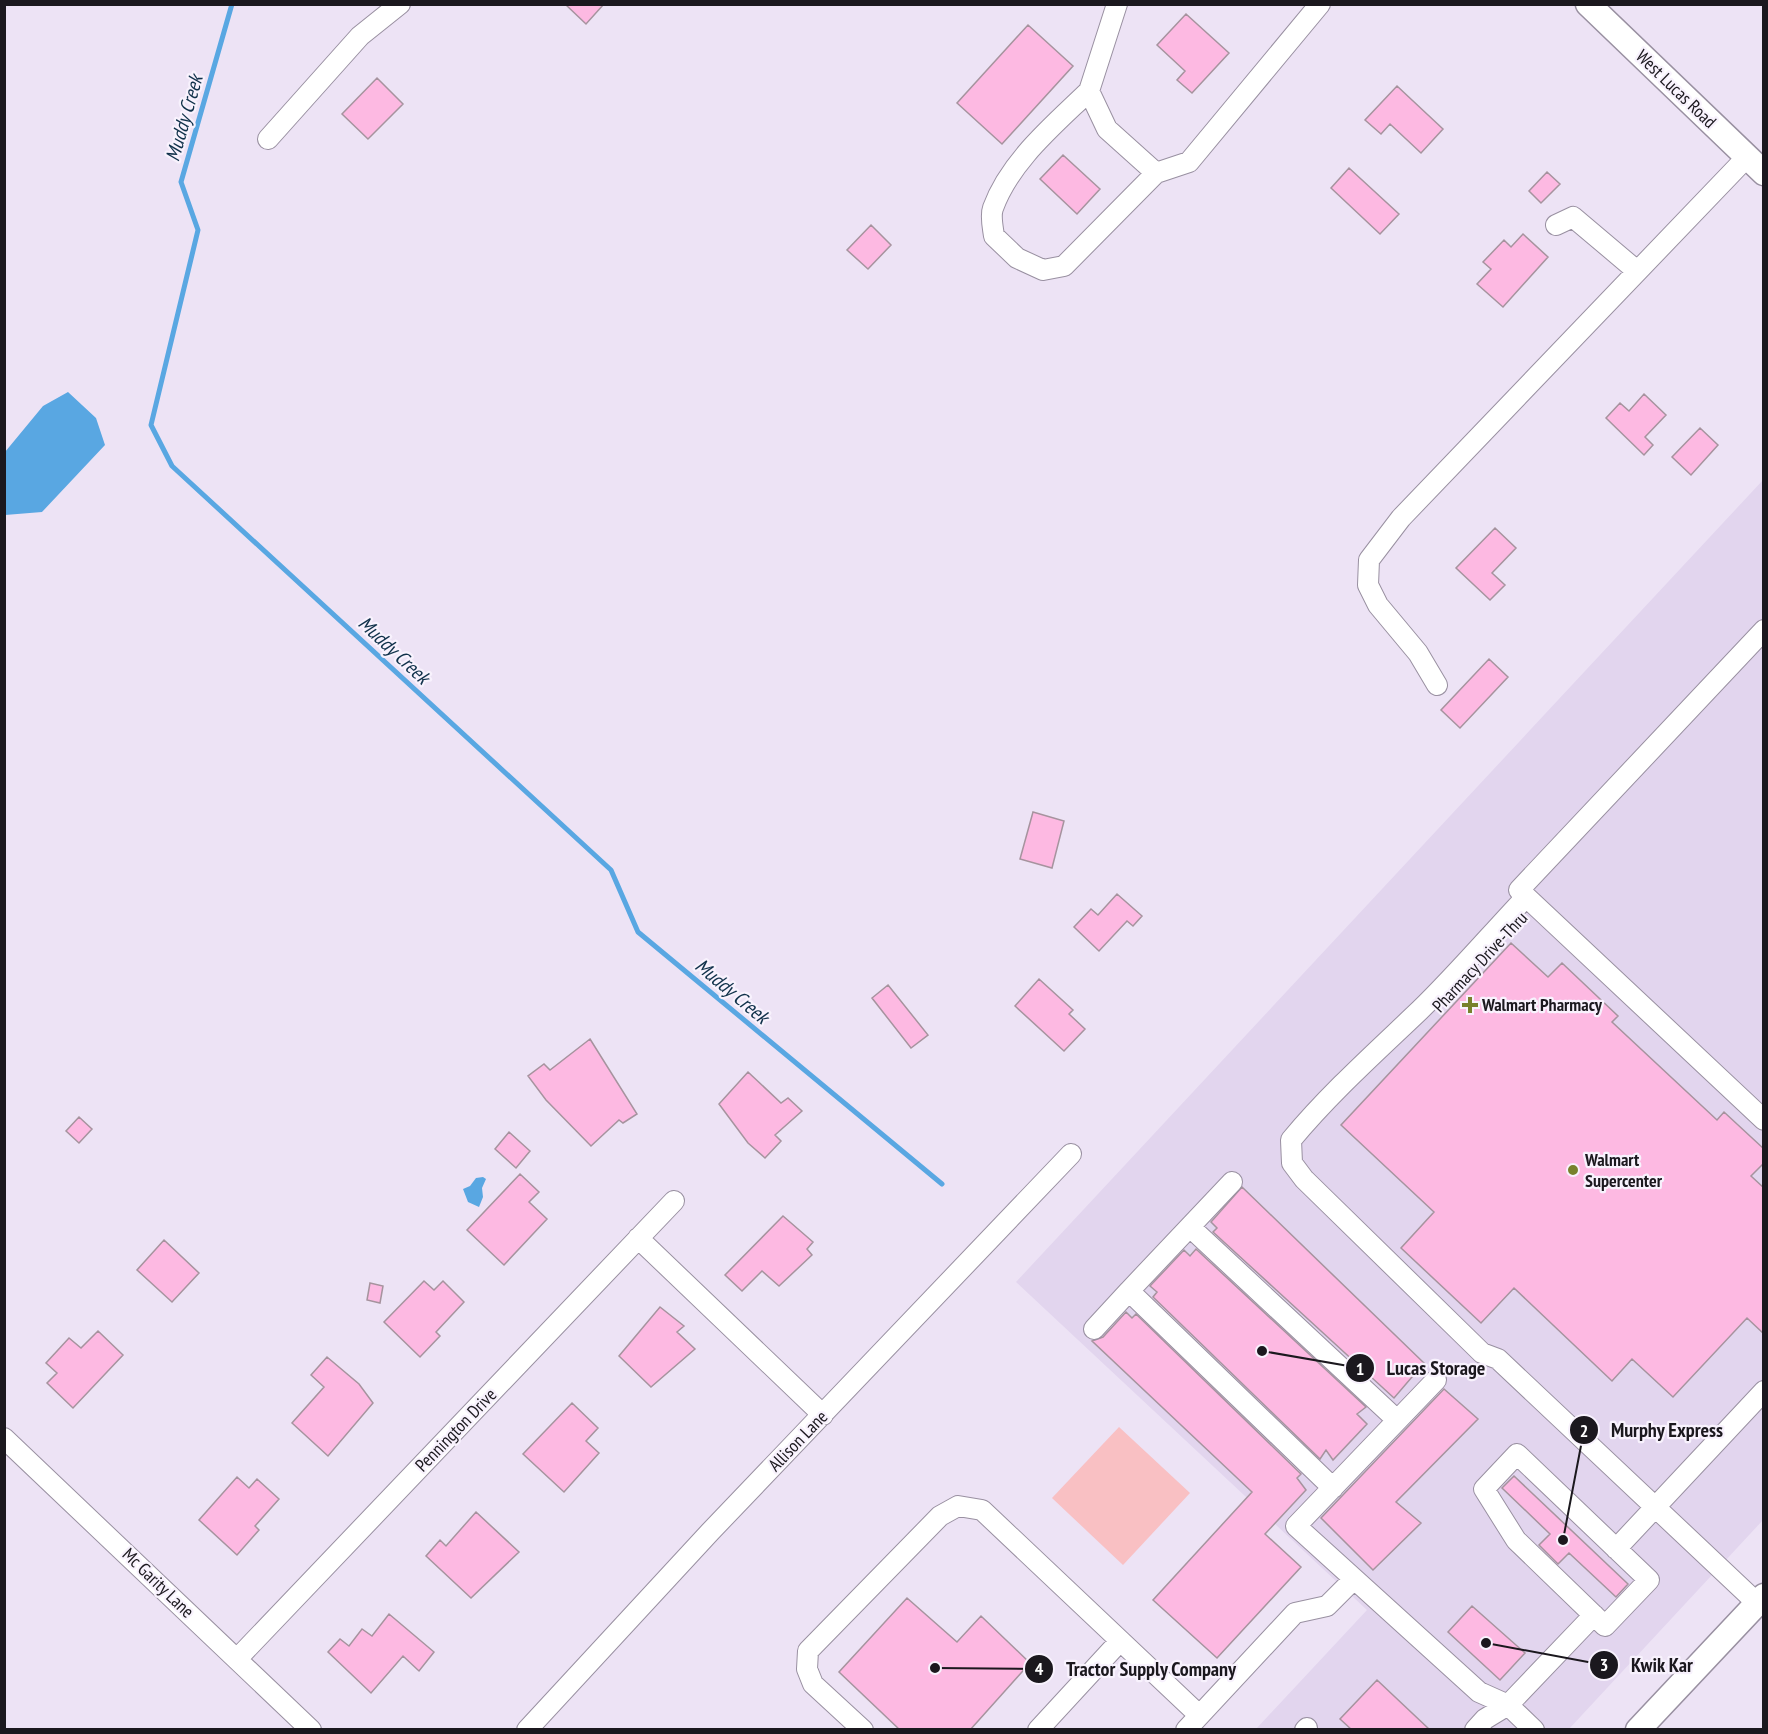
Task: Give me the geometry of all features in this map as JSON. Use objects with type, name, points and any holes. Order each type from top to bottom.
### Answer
[{"type":"main road","name":"West Lucas Road","points":[[1588,4],[1755,165]]},
{"type":"main road","points":[[1638,1730],[1760,1600]]},
{"type":"street","points":[[268,140],[360,36],[400,4]]},
{"type":"street","points":[[1117,4],[1089,91],[1032,147],[992,210],[994,236],[1017,258],[1042,270],[1064,266],[1156,172],[1189,162],[1269,69],[1320,4]]},
{"type":"street","points":[[1089,91],[1107,129],[1156,172]]},
{"type":"street","points":[[1437,685],[1418,653],[1378,605],[1368,585],[1369,560],[1401,518],[1637,271],[1755,165]]},
{"type":"street","points":[[1556,225],[1573,217],[1637,271]]},
{"type":"street","points":[[1764,630],[1519,890],[1764,1120]]},
{"type":"street","name":"Pharmacy Drive-Thru","points":[[1530,900],[1427,1018],[1392,1034],[1291,1140],[1293,1163],[1304,1179],[1482,1353],[1498,1359],[1655,1509]]},
{"type":"street","name":"Allison Lane","points":[[527,1730],[1071,1154]]},
{"type":"street","points":[[1094,1329],[1232,1182]]},
{"type":"street","name":"Pennington Drive","points":[[237,1659],[674,1201]]},
{"type":"street","points":[[1190,1227],[1397,1420]]},
{"type":"street","points":[[638,1238],[823,1415]]},
{"type":"street","points":[[1130,1291],[1333,1488]]},
{"type":"street","points":[[1436,1380],[1296,1526],[1479,1692],[1508,1705],[1534,1730]]},
{"type":"street","points":[[1616,1550],[1764,1391]]},
{"type":"street","name":"Mc Garity Lane","points":[[4,1437],[311,1730]]},
{"type":"street","points":[[1516,1454],[1649,1580],[1605,1626],[1594,1616],[1516,1540],[1484,1489],[1516,1454]]},
{"type":"street","points":[[863,1730],[813,1684],[807,1669],[808,1652],[940,1516],[958,1506],[982,1510],[1120,1641],[1192,1722],[1294,1613],[1327,1606],[1354,1579]]},
{"type":"street","points":[[1655,1509],[1760,1600]]},
{"type":"street","points":[[1475,1730],[1485,1719],[1508,1705],[1594,1616]]},
{"type":"street","points":[[1038,1730],[1120,1641]]},
{"type":"shaded area","points":[[1763,480],[1763,1520],[1569,1729],[1256,1729],[1367,1610],[1016,1282]]},
{"type":"shaded area","points":[[1119,1427],[1190,1493],[1123,1565],[1052,1498]]},
{"type":"water","points":[[68,392],[96,418],[105,445],[42,512],[5,515],[5,452],[43,406]]},
{"type":"water","points":[[476,1178],[486,1179],[479,1207],[468,1202],[463,1189],[470,1186]]},
{"type":"building","points":[[565,4],[604,4],[586,24]]},
{"type":"building","points":[[1186,14],[1229,53],[1192,93],[1177,80],[1185,71],[1157,45]]},
{"type":"building","points":[[1028,25],[1073,66],[1002,144],[957,103]]},
{"type":"building","points":[[377,78],[403,104],[368,139],[342,114]]},
{"type":"building","points":[[1397,86],[1443,129],[1421,153],[1390,124],[1381,134],[1365,120]]},
{"type":"building","points":[[1063,155],[1100,189],[1077,214],[1040,179]]},
{"type":"building","points":[[1349,168],[1399,214],[1380,234],[1331,188]]},
{"type":"building","points":[[1547,172],[1560,184],[1541,203],[1529,191]]},
{"type":"building","points":[[871,225],[891,245],[868,269],[847,250]]},
{"type":"building","points":[[1523,234],[1548,257],[1503,307],[1477,284],[1491,269],[1483,262],[1504,240],[1511,247]]},
{"type":"building","points":[[1644,394],[1666,415],[1645,437],[1653,445],[1644,455],[1606,418],[1620,403],[1629,411]]},
{"type":"building","points":[[1700,428],[1718,445],[1691,475],[1672,457]]},
{"type":"building","points":[[1495,528],[1516,548],[1492,573],[1505,585],[1490,600],[1456,568]]},
{"type":"building","points":[[1489,659],[1508,677],[1460,728],[1441,710]]},
{"type":"building","points":[[1033,812],[1064,821],[1052,868],[1020,859]]},
{"type":"building","points":[[1117,894],[1142,916],[1133,926],[1127,921],[1099,951],[1074,927],[1091,909],[1098,915]]},
{"type":"building","name":"Walmart Supercenter","points":[[1511,943],[1548,977],[1562,963],[1618,1016],[1612,1022],[1717,1120],[1724,1112],[1764,1149],[1764,1163],[1751,1176],[1764,1188],[1764,1334],[1747,1318],[1673,1397],[1632,1359],[1612,1381],[1514,1288],[1481,1323],[1401,1248],[1434,1212],[1341,1125]]},
{"type":"building","points":[[1039,979],[1073,1010],[1069,1014],[1085,1029],[1064,1051],[1015,1006]]},
{"type":"building","points":[[888,985],[928,1035],[911,1048],[872,998]]},
{"type":"building","points":[[590,1039],[637,1114],[623,1123],[619,1120],[591,1146],[546,1100],[528,1076],[544,1064],[550,1070]]},
{"type":"building","points":[[748,1072],[781,1103],[788,1098],[802,1111],[775,1135],[781,1141],[765,1158],[748,1143],[719,1104]]},
{"type":"building","points":[[79,1117],[92,1129],[79,1143],[66,1131]]},
{"type":"building","points":[[509,1132],[530,1151],[516,1168],[495,1149]]},
{"type":"building","points":[[520,1174],[539,1192],[529,1202],[547,1219],[504,1265],[467,1230]]},
{"type":"building","points":[[1242,1187],[1424,1363],[1394,1398],[1213,1232],[1217,1228],[1211,1222]]},
{"type":"building","points":[[783,1216],[813,1242],[807,1249],[812,1255],[779,1286],[762,1271],[742,1291],[725,1275]]},
{"type":"building","points":[[164,1240],[199,1273],[172,1302],[137,1270]]},
{"type":"building","points":[[1196,1249],[1366,1407],[1357,1414],[1367,1424],[1333,1460],[1326,1450],[1320,1459],[1153,1297],[1157,1292],[1150,1286],[1184,1250],[1190,1256]]},
{"type":"building","points":[[424,1281],[434,1290],[443,1281],[464,1302],[436,1332],[440,1336],[420,1357],[384,1322]]},
{"type":"building","points":[[370,1283],[383,1286],[380,1303],[367,1300]]},
{"type":"building","points":[[660,1307],[684,1326],[677,1332],[695,1349],[651,1387],[619,1356]]},
{"type":"building","points":[[1126,1312],[1132,1318],[1136,1314],[1301,1474],[1297,1478],[1306,1490],[1265,1534],[1301,1567],[1217,1658],[1153,1600],[1252,1492],[1092,1341],[1103,1337]]},
{"type":"building","points":[[98,1331],[123,1355],[73,1408],[47,1383],[57,1373],[46,1363],[69,1338],[81,1348]]},
{"type":"building","points":[[327,1357],[359,1384],[373,1403],[328,1456],[292,1423],[324,1387],[311,1375]]},
{"type":"building","points":[[1444,1389],[1478,1419],[1396,1502],[1421,1523],[1373,1570],[1321,1518]]},
{"type":"building","points":[[572,1403],[598,1428],[586,1441],[599,1453],[564,1492],[523,1454]]},
{"type":"building","points":[[1514,1476],[1628,1584],[1616,1597],[1569,1553],[1558,1564],[1539,1545],[1550,1534],[1502,1488]]},
{"type":"building","points":[[237,1477],[249,1488],[257,1479],[279,1499],[255,1526],[259,1530],[237,1555],[199,1520]]},
{"type":"building","points":[[476,1512],[519,1552],[471,1598],[426,1556],[440,1540],[446,1546]]},
{"type":"building","points":[[907,1598],[957,1642],[981,1616],[1030,1663],[970,1730],[900,1730],[839,1672]]},
{"type":"building","points":[[1472,1606],[1525,1653],[1500,1680],[1448,1632]]},
{"type":"building","points":[[389,1614],[434,1652],[419,1671],[403,1656],[371,1693],[328,1652],[340,1639],[349,1646],[362,1629],[372,1636]]},
{"type":"building","points":[[1377,1680],[1430,1730],[1352,1730],[1340,1719]]},
{"type":"waterway","name":"Muddy Creek","points":[[232,4],[181,182],[198,230],[151,425],[172,466],[611,870],[638,932],[942,1184]]},
{"type":"place","name":"Walmart Pharmacy","points":[[1470,1005]]},
{"type":"place","name":"Walmart Supercenter","points":[[1573,1170]]},
{"type":"place","name":"Lucas Storage","points":[[1262,1351]]},
{"type":"place","name":"Murphy Express","points":[[1563,1540]]},
{"type":"place","name":"Kwik Kar","points":[[1486,1643]]},
{"type":"place","name":"Tractor Supply Company","points":[[935,1668]]}]
